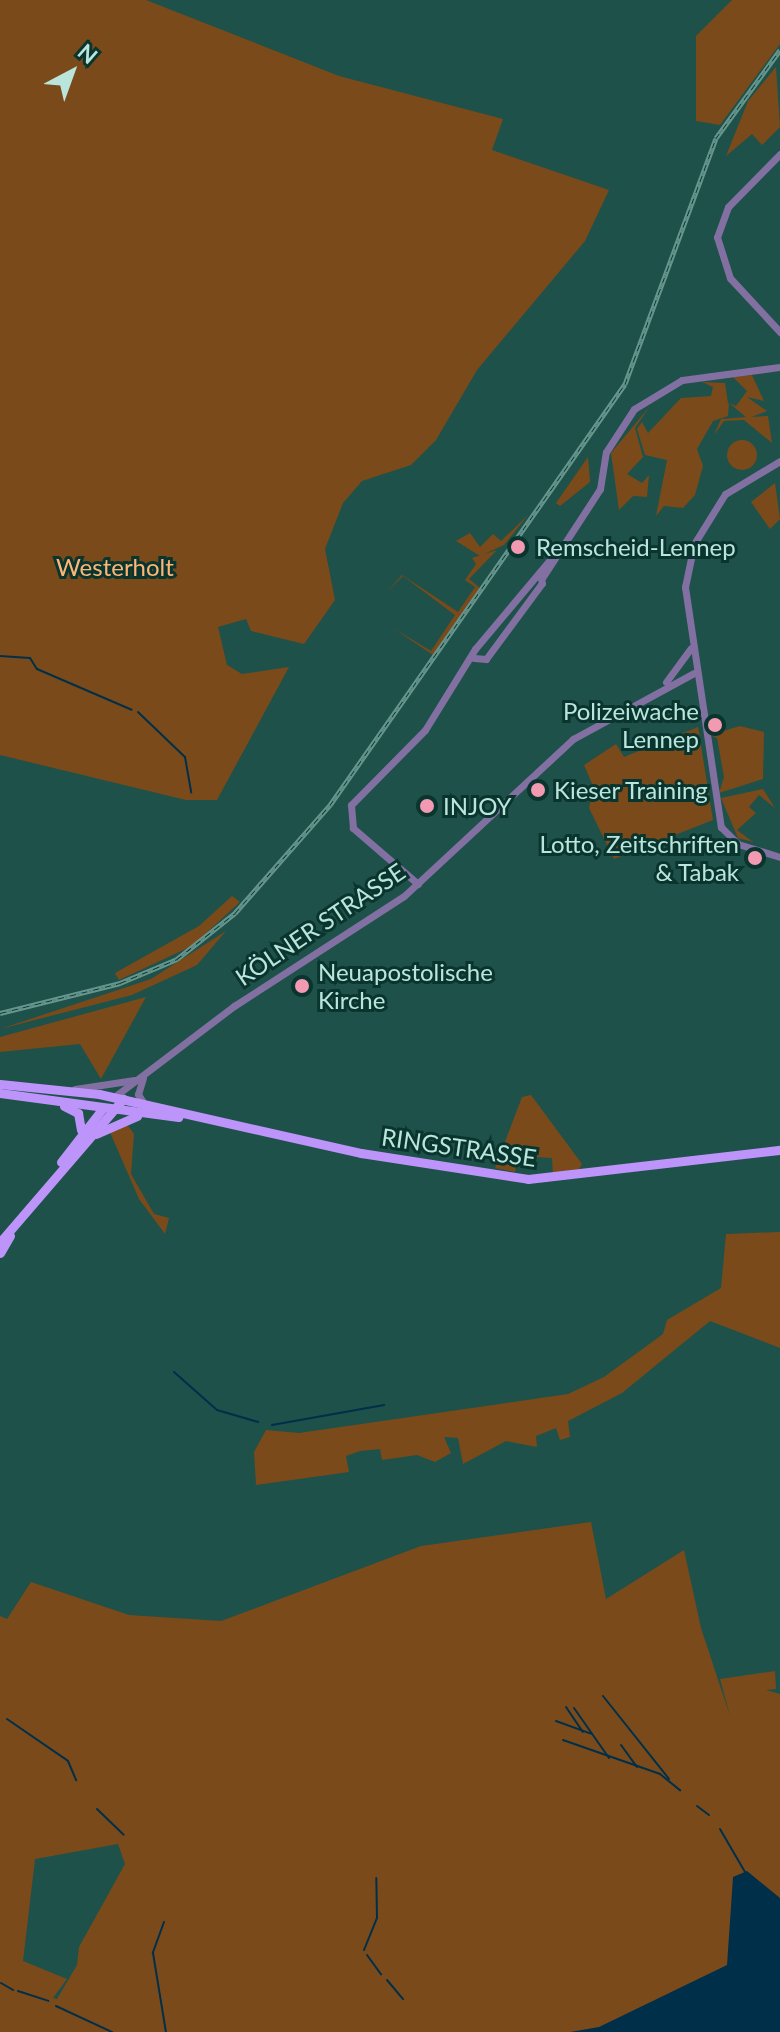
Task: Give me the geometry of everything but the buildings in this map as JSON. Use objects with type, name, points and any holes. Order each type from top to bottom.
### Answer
[{"type":"main road","name":"RINGSTRASSE","points":[[0,1084],[67,1089],[119,1098],[144,1111]]},
{"type":"main road","points":[[0,1093],[39,1099],[74,1110],[81,1131]]},
{"type":"main road","name":"KÖLNER STRASSE","points":[[108,1109],[119,1098]]},
{"type":"main road","name":"RINGSTRASSE","points":[[39,1099],[185,1117],[528,1179],[690,1164],[780,1150]]},
{"type":"main road","points":[[59,1170],[81,1131],[108,1109]]},
{"type":"main road","points":[[0,1253],[11,1233],[108,1109]]},
{"type":"main road","points":[[80,1145],[144,1111]]},
{"type":"main road","points":[[0,1242],[11,1233]]},
{"type":"street","points":[[780,154],[728,207],[717,237],[730,278],[780,332]]},
{"type":"street","points":[[418,884],[368,844],[348,814],[464,677],[540,576],[603,481],[610,443],[643,403],[682,380],[780,367]]},
{"type":"street","points":[[780,461],[733,485],[694,544],[685,587],[694,671],[721,827],[738,844],[780,857]]},
{"type":"street","points":[[476,659],[540,576]]},
{"type":"street","name":"KÖLNER STRASSE","points":[[666,682],[693,642]]},
{"type":"street","points":[[676,671],[694,671]]},
{"type":"street","name":"KÖLNER STRASSE","points":[[119,1098],[234,1006],[418,884],[569,742],[666,682],[694,671]]},
{"type":"street","points":[[67,1089],[143,1078],[138,1094],[144,1111]]},
{"type":"green space","name":"Westerholt","points":[[0,0],[146,0],[339,76],[503,119],[492,150],[609,190],[585,241],[477,370],[436,440],[411,465],[362,481],[343,503],[325,549],[335,600],[304,644],[251,631],[246,619],[218,627],[227,665],[242,674],[289,667],[217,800],[186,800],[0,755]]},
{"type":"green space","points":[[732,0],[780,0],[780,44],[720,125],[696,121],[696,36]]},
{"type":"green space","points":[[776,67],[780,127],[762,145],[752,134],[726,156],[748,101]]},
{"type":"green space","points":[[752,375],[764,401],[747,397],[767,411],[751,417],[768,416],[772,443],[744,420],[724,421],[714,435],[721,419],[746,417],[730,404],[736,406],[747,391],[733,377]]},
{"type":"green space","points":[[702,382],[725,383],[728,416],[713,421],[697,449],[703,466],[695,495],[683,508],[664,506],[656,516],[667,460],[645,455],[637,429],[642,422],[648,433],[681,398],[711,396],[713,387]]},
{"type":"green space","points":[[650,406],[635,428],[643,457],[627,474],[642,483],[649,475],[647,497],[633,496],[619,510],[611,453]]},
{"type":"green space","points":[[742,440],[753,444],[757,455],[753,466],[742,470],[731,466],[727,455],[731,444]]},
{"type":"green space","points":[[588,457],[590,482],[560,506],[556,503]]},
{"type":"green space","points":[[775,483],[780,519],[770,529],[751,502]]},
{"type":"green space","points":[[528,515],[504,545],[480,556],[456,541],[470,533],[480,547],[493,534],[501,541]]},
{"type":"green space","points":[[497,550],[469,579],[480,588],[433,655],[393,628],[431,651],[455,615],[403,576],[388,591],[402,575],[458,612],[475,587],[465,580],[476,564],[472,558]]},
{"type":"green space","points":[[740,726],[764,732],[763,779],[719,793],[724,777],[717,738],[710,735]]},
{"type":"green space","points":[[698,727],[713,820],[614,859],[589,808],[593,786],[584,765],[616,744],[624,757]]},
{"type":"green space","points":[[763,789],[775,808],[759,795],[749,807],[756,813],[737,830],[753,842],[738,838],[721,798]]},
{"type":"green space","points":[[232,896],[240,902],[192,946],[119,980],[115,973],[199,926]]},
{"type":"green space","points":[[226,931],[197,965],[132,995],[0,1029],[151,979]]},
{"type":"green space","points":[[146,997],[101,1079],[80,1044],[0,1052],[0,1037]]},
{"type":"green space","points":[[531,1095],[582,1164],[577,1173],[553,1176],[552,1158],[518,1156],[515,1172],[495,1168],[522,1097]]},
{"type":"green space","points":[[126,1123],[134,1134],[131,1174],[154,1214],[169,1218],[165,1234],[139,1199],[109,1130]]},
{"type":"green space","points":[[780,1232],[780,1348],[710,1321],[622,1393],[568,1421],[570,1437],[560,1440],[556,1428],[536,1436],[537,1447],[506,1441],[463,1464],[458,1438],[444,1437],[451,1453],[435,1462],[417,1455],[382,1460],[380,1449],[360,1451],[346,1456],[349,1472],[256,1485],[254,1452],[266,1430],[299,1433],[568,1394],[604,1377],[663,1334],[667,1320],[721,1288],[726,1234]]},
{"type":"green space","points":[[591,1522],[606,1599],[684,1550],[701,1628],[730,1716],[720,1679],[775,1671],[776,1689],[766,1690],[780,1694],[780,2032],[0,2032],[0,1616],[7,1619],[31,1582],[129,1615],[221,1621],[421,1546]],"holes":[[[118,1844],[125,1864],[79,1947],[77,1965],[57,1999],[53,1998],[67,1979],[23,1961],[35,1859]]]},
{"type":"water","points":[[747,1871],[780,1898],[780,2032],[570,2032],[599,2027],[727,1965],[733,1877]]},
{"type":"waterway","points":[[0,656],[30,658],[37,669],[132,710]]},
{"type":"waterway","points":[[138,712],[185,757],[191,792]]},
{"type":"waterway","points":[[174,1372],[217,1410],[258,1422]]},
{"type":"waterway","points":[[272,1425],[384,1405]]},
{"type":"waterway","points":[[603,1696],[669,1779]]},
{"type":"waterway","points":[[566,1707],[583,1732]]},
{"type":"waterway","points":[[574,1708],[609,1758]]},
{"type":"waterway","points":[[7,1719],[68,1761],[76,1780]]},
{"type":"waterway","points":[[556,1721],[591,1734]]},
{"type":"waterway","points":[[563,1740],[660,1774],[680,1790]]},
{"type":"waterway","points":[[621,1745],[637,1767]]},
{"type":"waterway","points":[[697,1806],[709,1815]]},
{"type":"waterway","points":[[97,1809],[124,1835]]},
{"type":"waterway","points":[[720,1829],[745,1872]]},
{"type":"waterway","points":[[364,1950],[377,1917],[376,1878]]},
{"type":"waterway","points":[[164,1922],[153,1953],[166,2032]]},
{"type":"waterway","points":[[367,1955],[381,1974]]},
{"type":"waterway","points":[[387,1980],[403,1999]]},
{"type":"waterway","points":[[1,1983],[13,1990]]},
{"type":"waterway","points":[[18,1991],[48,2001]]},
{"type":"waterway","points":[[56,2006],[112,2032]]},
{"type":"railway","points":[[0,1013],[120,983],[177,959],[235,913],[330,805],[625,384],[716,138],[780,50]]},
{"type":"place","name":"Remscheid-Lennep","points":[[518,547]]},
{"type":"place","name":"Polizeiwache Lennep","points":[[715,725]]},
{"type":"place","name":"Kieser Training","points":[[538,790]]},
{"type":"place","name":"INJOY","points":[[427,806]]},
{"type":"place","name":"Lotto, Zeitschriften & Tabak","points":[[755,858]]},
{"type":"place","name":"Neuapostolische Kirche","points":[[302,986]]}]
